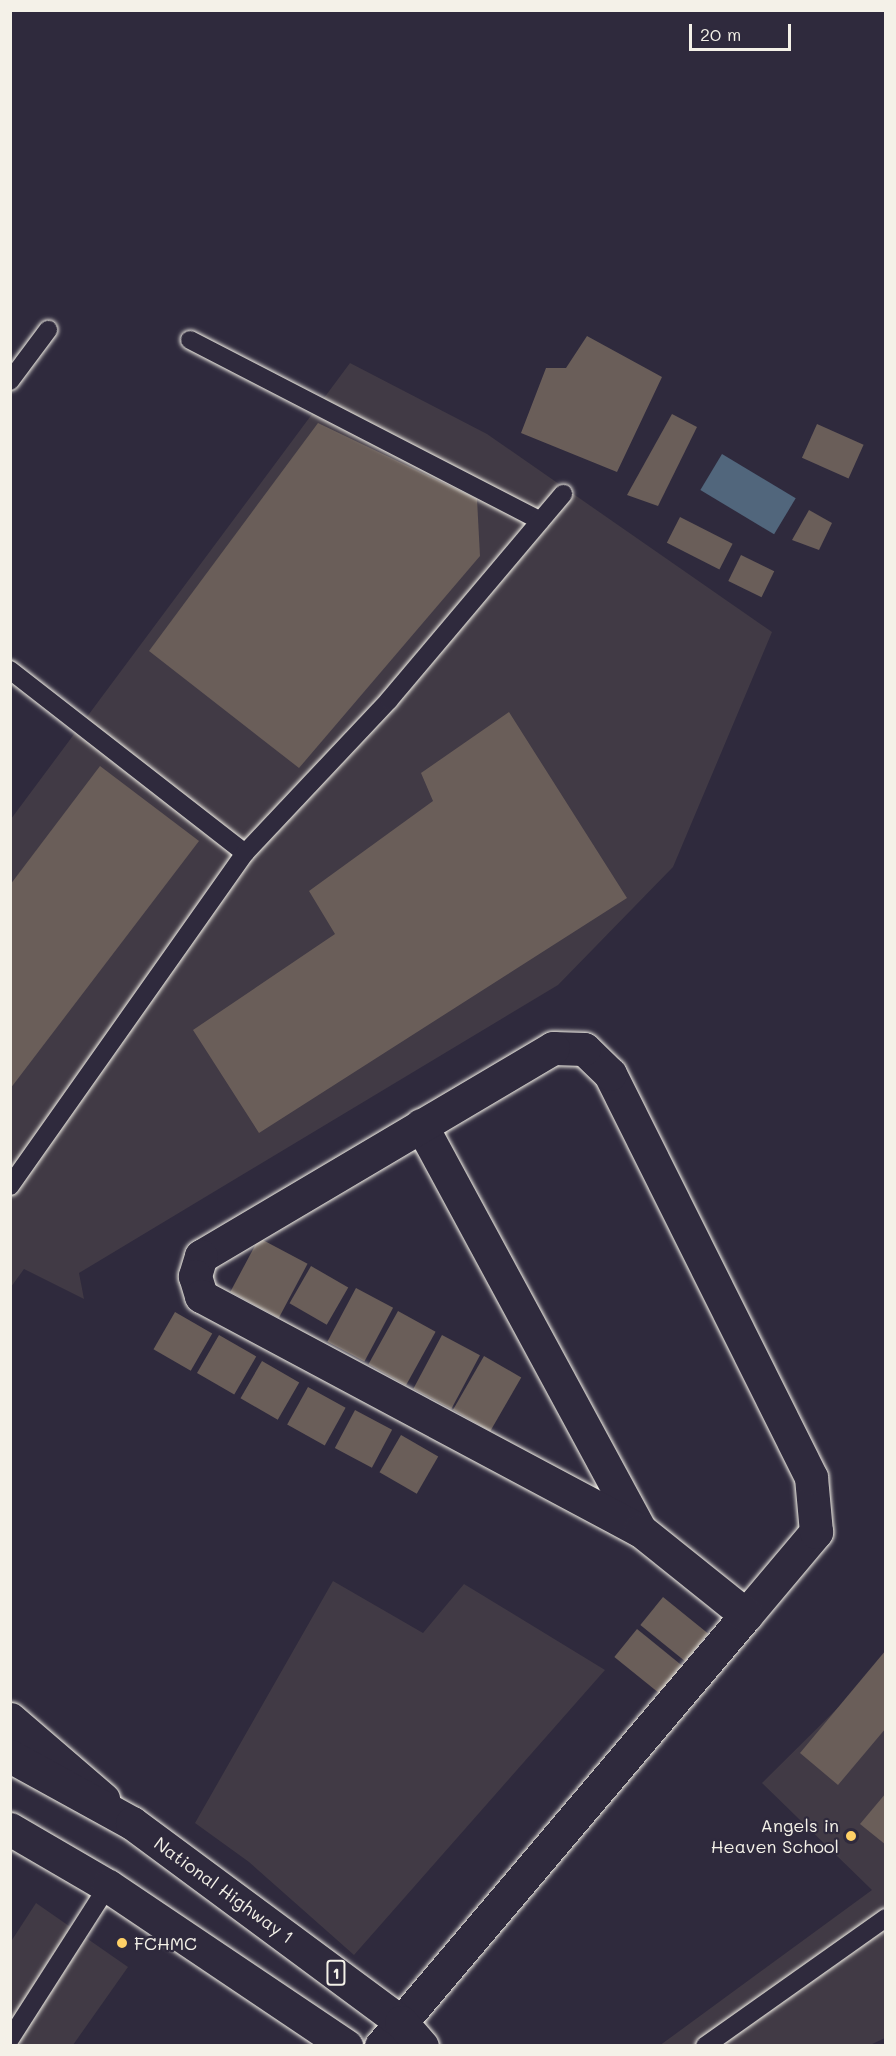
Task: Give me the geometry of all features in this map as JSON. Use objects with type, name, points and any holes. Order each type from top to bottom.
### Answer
[{"type":"main road","points":[[402,2038],[816,1532],[811,1477],[610,1074],[584,1049],[553,1048],[201,1256],[195,1276],[201,1296],[640,1530],[746,1616]]},
{"type":"main road","points":[[421,1125],[640,1530]]},
{"type":"main road","points":[[10,1719],[132,1823]]},
{"type":"main road","name":"National Highway 1","points":[[10,1756],[132,1823],[402,2038]]},
{"type":"main road","points":[[10,1829],[108,1886],[346,2046]]},
{"type":"lane","points":[[10,381],[48,330]]},
{"type":"lane","points":[[190,340],[540,521]]},
{"type":"lane","points":[[10,1186],[245,853],[388,700],[563,494]]},
{"type":"lane","points":[[10,670],[245,853]]},
{"type":"lane","points":[[10,2038],[108,1886]]},
{"type":"lane","points":[[705,2046],[885,1918]]},
{"type":"shaded area","points":[[350,363],[487,434],[772,632],[673,867],[558,985],[79,1273],[84,1299],[24,1269],[11,1287],[11,819]]},
{"type":"shaded area","points":[[333,1581],[423,1633],[464,1584],[605,1670],[354,1955],[249,1862],[195,1823]]},
{"type":"shaded area","name":"Angels in Heaven School","points":[[885,1661],[885,2038],[868,2046],[659,2046],[872,1890],[762,1783]]},
{"type":"shaded area","points":[[36,1903],[128,1967],[73,2045],[11,2045],[10,1943]]},
{"type":"water","points":[[722,454],[796,498],[774,534],[700,490]]},
{"type":"building","points":[[587,336],[662,377],[617,472],[521,433],[546,368],[566,368]]},
{"type":"building","points":[[672,414],[697,427],[658,506],[627,495]]},
{"type":"building","points":[[318,423],[477,499],[480,556],[299,768],[149,651]]},
{"type":"building","points":[[817,424],[864,445],[849,479],[802,458]]},
{"type":"building","points":[[809,510],[832,523],[819,550],[792,540]]},
{"type":"building","points":[[680,517],[733,544],[719,570],[667,543]]},
{"type":"building","points":[[741,555],[774,571],[762,597],[728,581]]},
{"type":"building","points":[[509,712],[627,898],[259,1133],[193,1030],[335,934],[309,891],[433,801],[421,773]]},
{"type":"building","points":[[100,766],[199,841],[10,1089],[10,885]]},
{"type":"building","points":[[259,1238],[308,1264],[279,1318],[230,1292]]},
{"type":"building","points":[[311,1266],[348,1288],[327,1325],[290,1303]]},
{"type":"building","points":[[356,1288],[393,1308],[364,1362],[327,1342]]},
{"type":"building","points":[[398,1311],[436,1332],[406,1385],[368,1364]]},
{"type":"building","points":[[175,1312],[212,1334],[191,1371],[154,1349]]},
{"type":"building","points":[[219,1335],[256,1356],[234,1395],[197,1373]]},
{"type":"building","points":[[442,1335],[480,1355],[451,1409],[413,1389]]},
{"type":"building","points":[[484,1356],[521,1378],[490,1431],[453,1410]]},
{"type":"building","points":[[262,1361],[299,1382],[278,1420],[240,1398]]},
{"type":"building","points":[[308,1387],[346,1408],[325,1445],[287,1425]]},
{"type":"building","points":[[355,1410],[392,1430],[372,1468],[335,1448]]},
{"type":"building","points":[[401,1435],[438,1456],[417,1494],[380,1472]]},
{"type":"building","points":[[663,1597],[708,1634],[685,1661],[640,1625]]},
{"type":"building","points":[[637,1629],[683,1666],[660,1694],[614,1657]]},
{"type":"building","points":[[886,1650],[886,1728],[838,1785],[800,1753]]},
{"type":"building","points":[[886,1793],[886,1845],[860,1824]]},
{"type":"place","name":"Angels in Heaven School","points":[[851,1836]]},
{"type":"place","name":"FCHMC","points":[[122,1943]]}]
